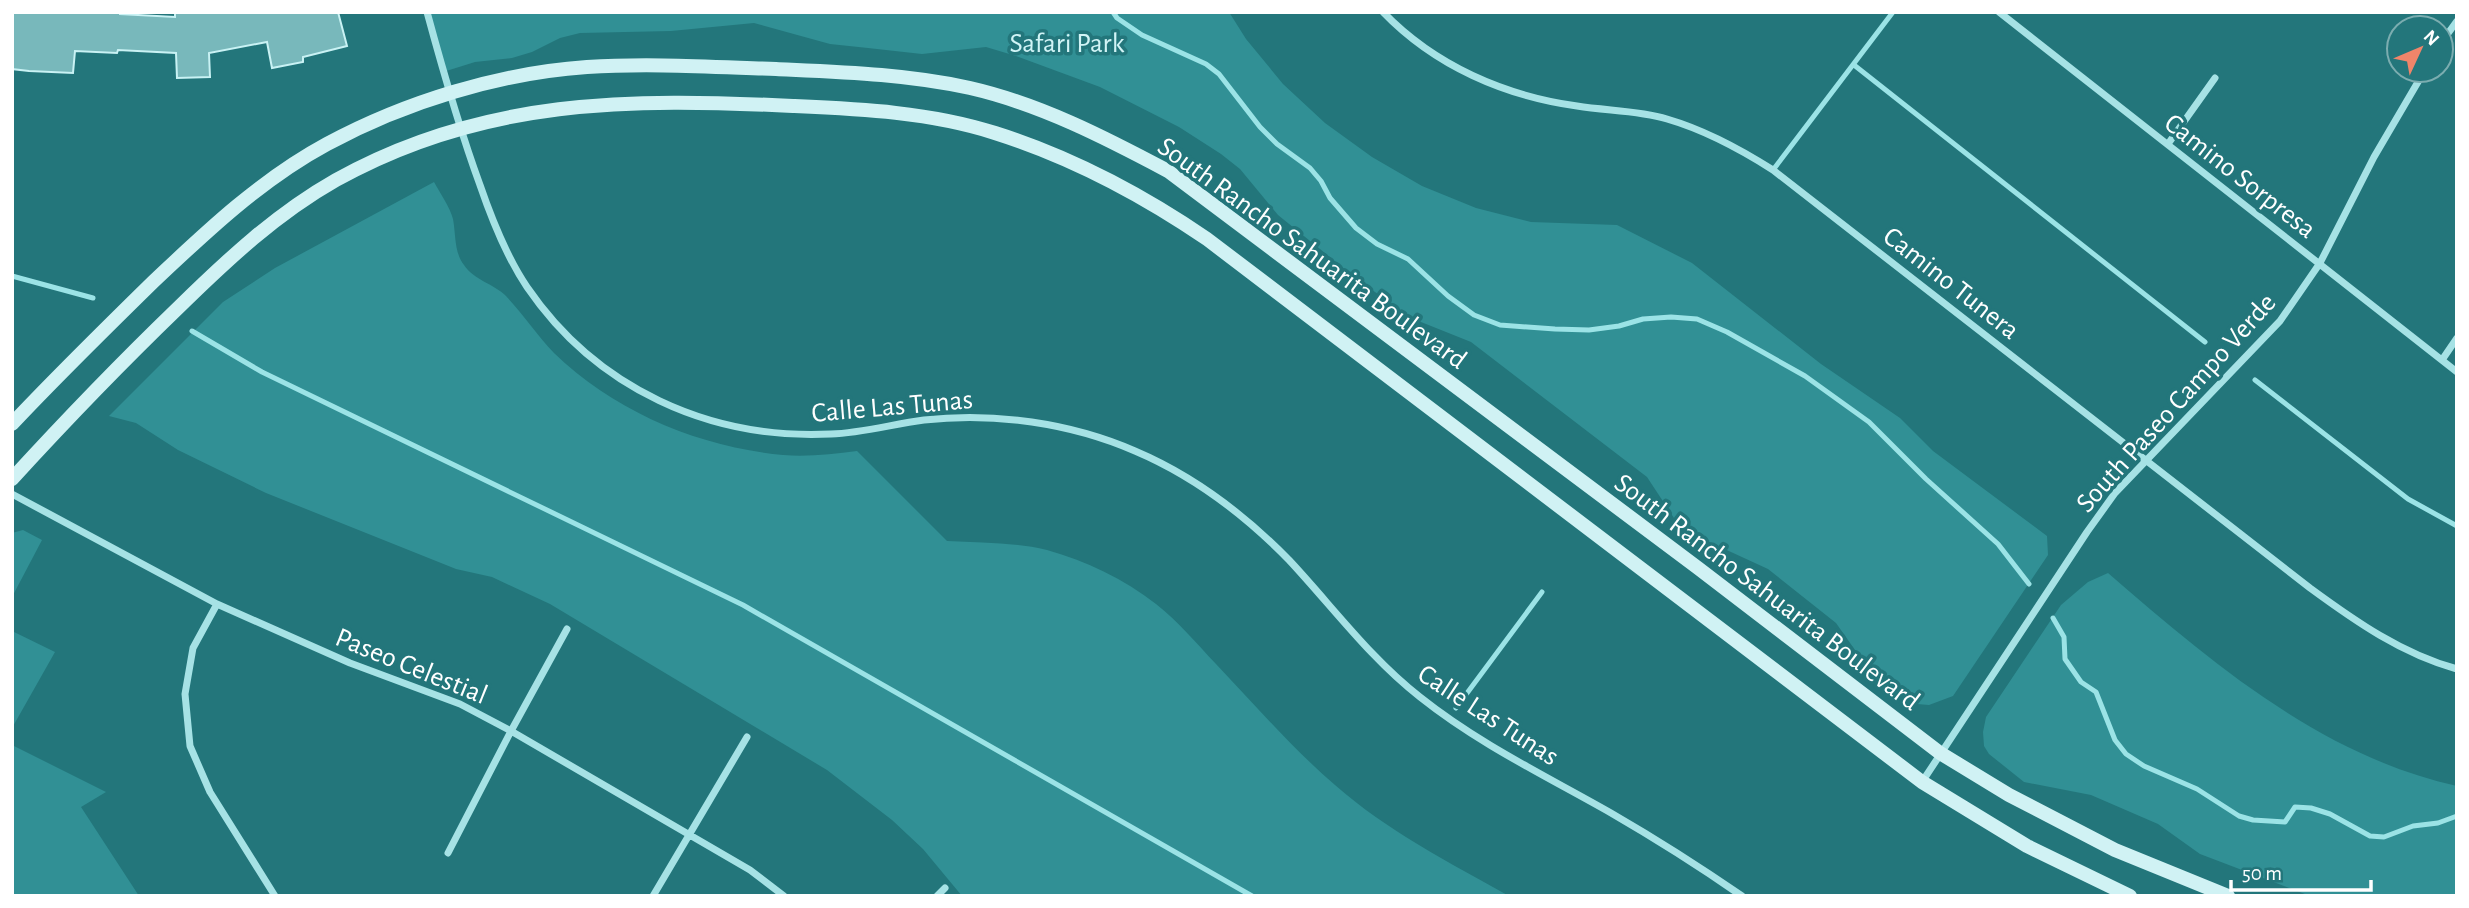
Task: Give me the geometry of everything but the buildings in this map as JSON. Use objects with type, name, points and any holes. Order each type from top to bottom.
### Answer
[{"type":"street","name":"Calle Las Tunas","points":[[428,12],[460,129],[502,241],[525,285],[549,316],[609,372],[678,410],[717,424],[756,431],[833,434],[924,420],[991,418],[1066,429],[1134,450],[1193,481],[1265,536],[1391,672],[1450,720],[1502,753],[1614,814],[1742,896]]},
{"type":"street","name":"Camino Tunera","points":[[1383,12],[1418,43],[1445,61],[1514,93],[1543,101],[1633,111],[1667,119],[1693,128],[1749,155],[1773,170],[2299,580],[2356,621],[2403,648],[2457,668]]},
{"type":"street","name":"Camino Sorpresa","points":[[1999,12],[2457,372]]},
{"type":"street","name":"South Rancho Sahuarita Boulevard","points":[[12,424],[109,324],[221,218],[254,191],[326,144],[401,108],[520,76],[585,67],[727,67],[857,73],[972,89],[1035,109],[1108,139],[1168,171],[1940,753],[2021,801],[2115,850],[2228,896]]},
{"type":"street","points":[[2168,144],[2214,78]]},
{"type":"street","name":"South Paseo Campo Verde","points":[[1922,782],[2115,493],[2280,321],[2320,263],[2374,157],[2417,84]]},
{"type":"street","name":"South Rancho Sahuarita Boulevard","points":[[12,478],[129,354],[269,225],[306,199],[365,165],[428,138],[527,113],[582,105],[623,103],[864,110],[952,122],[1034,146],[1074,163],[1143,198],[1207,239],[1922,782],[2027,846],[2130,896]]},
{"type":"street","points":[[2442,360],[2457,338]]},
{"type":"street","name":"Paseo Celestial","points":[[12,494],[217,604],[349,663],[460,704],[511,730],[750,870],[784,896]]},
{"type":"street","points":[[217,604],[193,648],[185,694],[190,746],[210,792],[275,896]]},
{"type":"street","points":[[448,853],[567,629]]},
{"type":"street","points":[[653,896],[747,737]]},
{"type":"street","points":[[937,896],[945,888]]},
{"type":"green space","name":"Safari Park","points":[[427,12],[1229,12],[1246,39],[1283,84],[1325,123],[1372,157],[1422,186],[1476,208],[1531,222],[1617,225],[1692,263],[1821,364],[1900,418],[1933,451],[2047,536],[2048,555],[1953,696],[1929,705],[1909,702],[1874,677],[1836,623],[1768,569],[1694,535],[1674,518],[1647,477],[1471,342],[1411,318],[1357,279],[1278,215],[1240,169],[1221,154],[1179,127],[1100,87],[986,47],[922,54],[830,44],[754,23],[671,31],[580,33],[560,38],[532,52],[512,58],[475,62],[443,72]]},
{"type":"green space","points":[[434,182],[452,214],[457,249],[468,270],[506,296],[554,353],[604,393],[660,423],[720,444],[792,456],[857,451],[947,541],[1035,547],[1090,565],[1118,579],[1144,595],[1172,618],[1319,771],[1355,801],[1419,845],[1509,896],[962,896],[923,849],[892,820],[827,770],[550,604],[492,577],[456,569],[266,493],[178,450],[136,423],[109,416],[223,302],[275,268]]},
{"type":"green space","points":[[23,530],[42,540],[12,597],[12,533]]},
{"type":"green space","points":[[2108,573],[2228,672],[2314,729],[2360,753],[2407,772],[2457,786],[2457,896],[2310,896],[2200,854],[2158,824],[2091,795],[2024,782],[1989,754],[1984,746],[1986,717],[2061,605],[2088,582]]},
{"type":"green space","points":[[12,631],[55,652],[12,728]]},
{"type":"green space","points":[[12,745],[106,792],[81,807],[139,896],[12,896]]},
{"type":"waterway","points":[[1113,12],[1117,18],[1142,35],[1206,64],[1219,74],[1260,127],[1277,144],[1310,168],[1330,198],[1356,228],[1377,244],[1408,259],[1448,296],[1474,315],[1500,325],[1589,330],[1643,319],[1671,317],[1697,319],[1727,332],[1805,376],[1869,422],[1926,479],[1998,544],[2029,584]]},
{"type":"waterway","points":[[1773,170],[1893,12]]},
{"type":"waterway","points":[[1854,65],[2205,342]]},
{"type":"waterway","points":[[12,276],[93,298]]},
{"type":"waterway","points":[[192,331],[262,372],[743,605],[1252,896]]},
{"type":"waterway","points":[[2255,380],[2408,499],[2457,526]]},
{"type":"waterway","points":[[1456,708],[1542,592]]},
{"type":"waterway","points":[[2053,618],[2064,637],[2065,659],[2081,682],[2096,692],[2115,740],[2126,754],[2144,766],[2197,789],[2239,816],[2253,820],[2285,822],[2295,807],[2311,808],[2330,814],[2370,836],[2384,837],[2413,826],[2438,823],[2457,816]]}]
